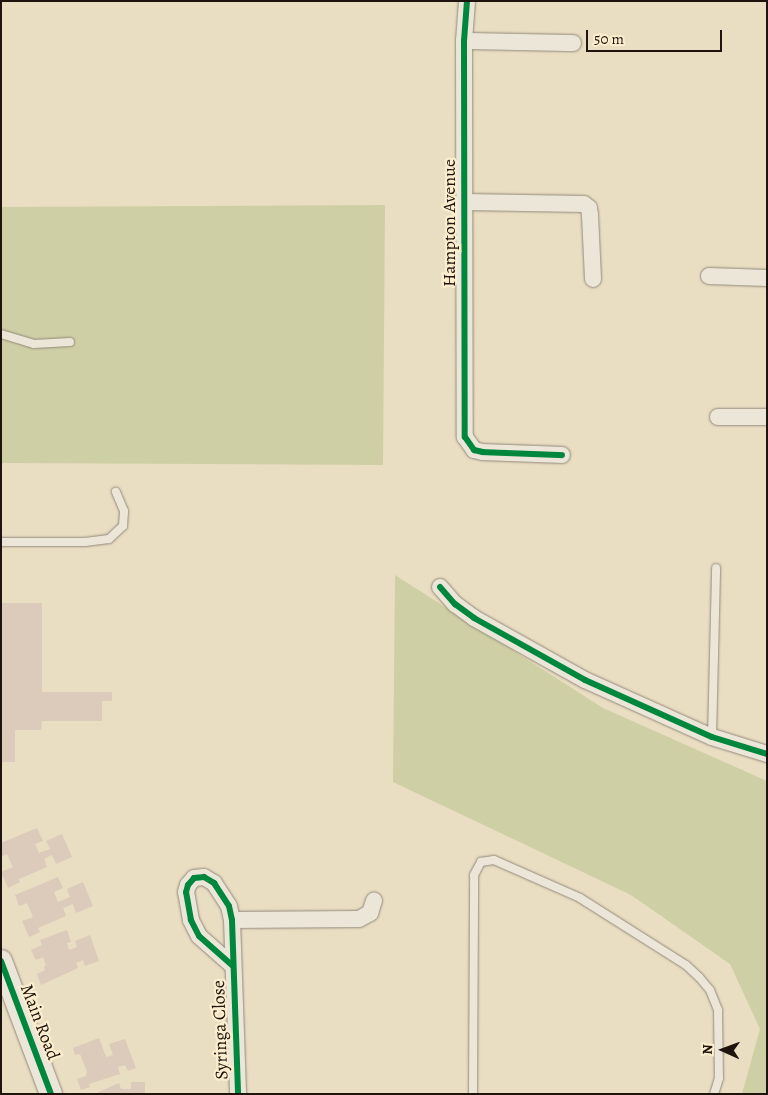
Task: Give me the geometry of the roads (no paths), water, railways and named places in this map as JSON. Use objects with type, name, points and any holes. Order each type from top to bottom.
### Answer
[{"type":"street","name":"Hampton Avenue","points":[[467,1],[464,41],[464,429],[468,445],[474,450],[562,455]]},
{"type":"street","points":[[464,41],[573,43]]},
{"type":"street","points":[[465,202],[584,204],[589,208],[590,215],[593,279]]},
{"type":"street","points":[[709,276],[767,278]]},
{"type":"street","points":[[718,417],[767,417]]},
{"type":"street","points":[[440,587],[455,604],[474,618],[585,680],[712,737],[767,754]]},
{"type":"street","name":"Syringa Close","points":[[233,966],[199,936],[191,920],[186,892],[190,881],[199,876],[208,878],[219,890],[229,906],[232,920],[238,1094]]},
{"type":"street","points":[[232,920],[359,919],[370,913],[374,901]]},
{"type":"street","name":"Main Road","points":[[1,961],[51,1094]]},
{"type":"lane","points":[[1,334],[34,344],[70,342]]},
{"type":"lane","points":[[1,542],[85,542],[109,539],[123,526],[124,511],[116,492]]},
{"type":"lane","points":[[712,737],[716,568]]},
{"type":"lane","points":[[473,1094],[474,874],[481,862],[488,860],[503,863],[580,898],[686,965],[699,977],[710,990],[718,1010],[720,1057],[719,1078],[714,1094]]}]
